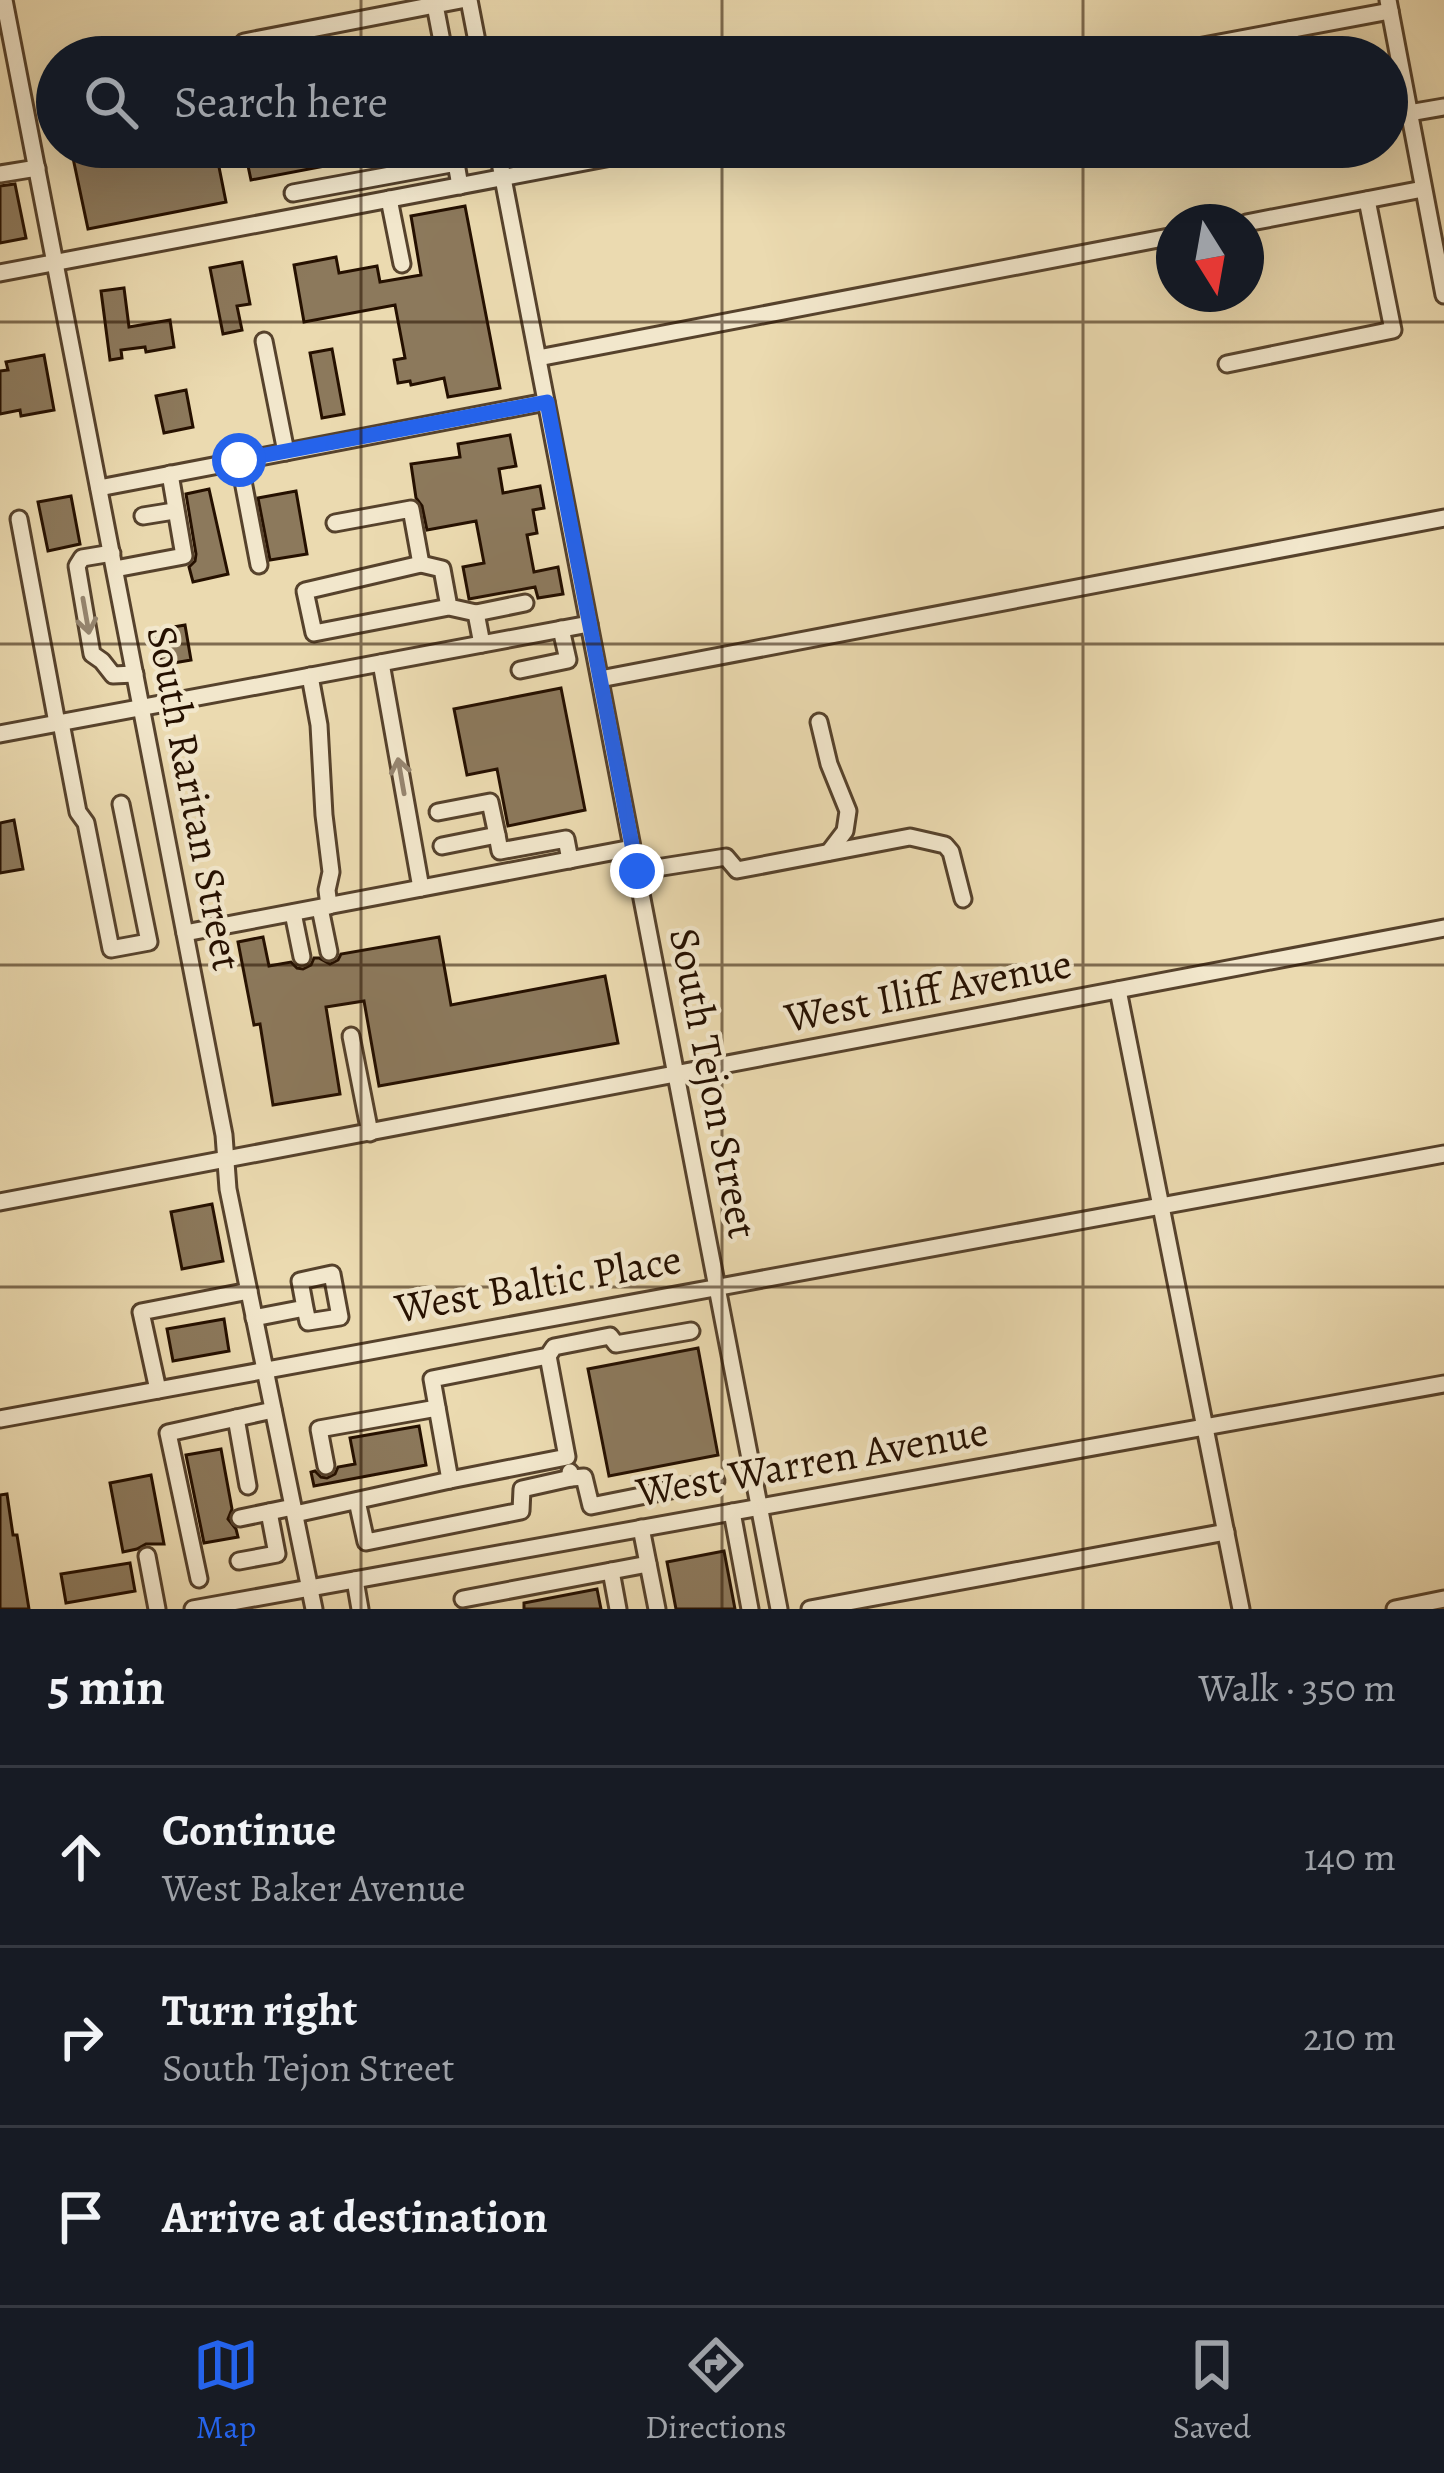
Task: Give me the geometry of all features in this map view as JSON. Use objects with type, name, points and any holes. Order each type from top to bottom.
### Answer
[{"type":"street","name":"South Raritan Street","points":[[4,0],[36,163]]},
{"type":"street","points":[[274,36],[465,0],[474,36]]},
{"type":"street","points":[[440,3],[443,36]]},
{"type":"street","points":[[1260,35],[1389,5],[1395,36]]},
{"type":"street","points":[[1289,30],[1290,36]]},
{"type":"street","points":[[1409,113],[1444,106]]},
{"type":"street","points":[[1408,108],[1444,295]]},
{"type":"street","name":"South Raritan Street","points":[[37,168],[224,1136],[228,1189],[314,1609]]},
{"type":"street","points":[[0,175],[37,168]]},
{"type":"street","points":[[293,193],[429,168]]},
{"type":"street","points":[[457,168],[460,185]]},
{"type":"street","name":"South Tejon Street","points":[[501,168],[779,1609]]},
{"type":"street","points":[[0,273],[551,168]]},
{"type":"street","points":[[341,184],[345,208]]},
{"type":"street","points":[[1264,220],[1424,189]]},
{"type":"street","points":[[389,199],[402,264]]},
{"type":"street","points":[[1227,364],[1393,330],[1367,200]]},
{"type":"street","points":[[538,358],[1156,239]]},
{"type":"street","points":[[264,340],[286,452]]},
{"type":"street","points":[[99,488],[547,402]]},
{"type":"street","points":[[239,460],[260,566]]},
{"type":"street","points":[[135,674],[113,675],[92,654],[77,566],[82,558],[113,561],[184,556],[170,474]]},
{"type":"street","points":[[335,523],[411,509],[421,564]]},
{"type":"street","points":[[143,517],[174,511]]},
{"type":"street","points":[[600,679],[1444,518]]},
{"type":"street","points":[[19,519],[58,723],[79,812],[86,823],[111,949],[149,942],[121,805]]},
{"type":"street","points":[[449,607],[442,569],[421,564],[305,591],[314,633],[449,607],[476,613],[526,603]]},
{"type":"street","points":[[476,613],[482,644]]},
{"type":"street","points":[[0,734],[589,624]]},
{"type":"street","points":[[520,670],[568,660],[561,629]]},
{"type":"street","points":[[381,663],[421,888]]},
{"type":"street","points":[[310,676],[332,872],[325,907],[329,952]]},
{"type":"street","points":[[819,722],[848,812],[845,831],[829,852]]},
{"type":"street","points":[[438,812],[490,802],[504,872]]},
{"type":"street","points":[[637,871],[726,857],[737,870],[910,837],[945,845],[951,852],[962,899]]},
{"type":"street","points":[[442,846],[566,839],[570,860]]},
{"type":"street","points":[[185,933],[632,848]]},
{"type":"street","points":[[293,913],[302,957]]},
{"type":"street","name":"West Iliff Avenue","points":[[0,1202],[1444,928]]},
{"type":"street","points":[[1118,990],[1241,1609]]},
{"type":"street","points":[[351,1036],[370,1132]]},
{"type":"street","name":"West Baltic Place","points":[[0,1419],[1444,1154]]},
{"type":"street","points":[[158,1390],[141,1312],[249,1291]]},
{"type":"street","points":[[254,1318],[305,1308]]},
{"type":"street","points":[[571,1478],[548,1356],[554,1347],[610,1336],[616,1344],[691,1330]]},
{"type":"street","points":[[450,1480],[432,1379],[548,1356]]},
{"type":"street","name":"West Warren Avenue","points":[[193,1609],[1444,1384]]},
{"type":"street","points":[[326,1466],[319,1429],[437,1408]]},
{"type":"street","points":[[199,1579],[168,1433],[273,1410]]},
{"type":"street","points":[[236,1418],[248,1486]]},
{"type":"street","points":[[240,1518],[357,1501],[567,1457]]},
{"type":"street","points":[[357,1501],[366,1542],[521,1511],[522,1489],[571,1478],[584,1477],[591,1506],[716,1481]]},
{"type":"street","points":[[239,1561],[278,1554],[269,1512]]},
{"type":"street","points":[[732,1512],[750,1609]]},
{"type":"street","points":[[641,1528],[657,1609]]},
{"type":"street","points":[[810,1609],[1226,1532]]},
{"type":"street","points":[[146,1556],[157,1609]]},
{"type":"street","points":[[464,1599],[648,1564]]},
{"type":"street","points":[[611,1571],[618,1609]]},
{"type":"street","points":[[355,1580],[360,1609]]},
{"type":"street","points":[[1395,1609],[1444,1599]]},
{"type":"building","points":[[75,168],[219,168],[226,202],[88,229]]},
{"type":"building","points":[[248,168],[314,168],[251,180]]},
{"type":"building","points":[[15,184],[26,238],[0,243],[0,186]]},
{"type":"building","points":[[465,206],[500,388],[448,397],[444,378],[398,383],[394,360],[405,358],[395,305],[304,322],[294,265],[336,257],[339,273],[377,266],[380,282],[421,275],[411,216]]},
{"type":"building","points":[[242,262],[250,304],[237,306],[242,330],[223,334],[210,268]]},
{"type":"building","points":[[124,288],[129,327],[170,320],[174,347],[121,350],[122,358],[110,360],[101,291]]},
{"type":"building","points":[[332,349],[344,414],[322,418],[310,353]]},
{"type":"building","points":[[44,355],[54,410],[0,414],[0,371],[8,370],[6,362]]},
{"type":"building","points":[[186,390],[193,427],[164,433],[156,396]]},
{"type":"building","points":[[510,435],[516,466],[499,469],[503,493],[540,486],[544,508],[533,510],[537,533],[527,535],[534,572],[558,567],[563,594],[538,598],[535,587],[469,599],[463,567],[484,563],[476,521],[427,530],[411,464],[460,457],[458,444]]},
{"type":"building","points":[[209,489],[228,574],[193,582],[189,567],[196,554],[186,494]]},
{"type":"building","points":[[296,491],[307,554],[270,560],[258,498]]},
{"type":"building","points":[[71,496],[80,544],[48,551],[38,502]]},
{"type":"building","points":[[185,625],[191,660],[162,665],[156,630]]},
{"type":"building","points":[[561,688],[585,810],[508,826],[497,769],[467,775],[454,709]]},
{"type":"building","points":[[14,820],[23,869],[0,873],[0,823]]},
{"type":"building","points":[[263,937],[269,966],[291,962],[303,969],[314,958],[330,964],[341,954],[439,937],[451,1005],[605,976],[618,1043],[379,1086],[364,1001],[326,1007],[340,1094],[273,1105],[260,1024],[254,1025],[238,942]]},
{"type":"building","points":[[212,1204],[223,1261],[182,1269],[171,1212]]},
{"type":"building","points":[[224,1319],[229,1351],[173,1361],[167,1329]]},
{"type":"building","points":[[698,1348],[718,1455],[609,1476],[588,1369]]},
{"type":"building","points":[[419,1426],[426,1465],[314,1486],[311,1472],[327,1478],[338,1467],[355,1464],[350,1438]]},
{"type":"building","points":[[221,1449],[232,1509],[228,1519],[238,1537],[204,1543],[186,1455]]},
{"type":"building","points":[[151,1475],[164,1544],[123,1552],[110,1483]]},
{"type":"building","points":[[7,1494],[29,1609],[0,1609],[0,1495]]},
{"type":"building","points":[[724,1551],[735,1609],[676,1609],[667,1562]]},
{"type":"building","points":[[130,1563],[135,1591],[66,1603],[61,1574]]},
{"type":"building","points":[[597,1589],[601,1609],[524,1609],[524,1603]]},
{"type":"route","points":[[239,460],[547,402],[637,871]]}]
